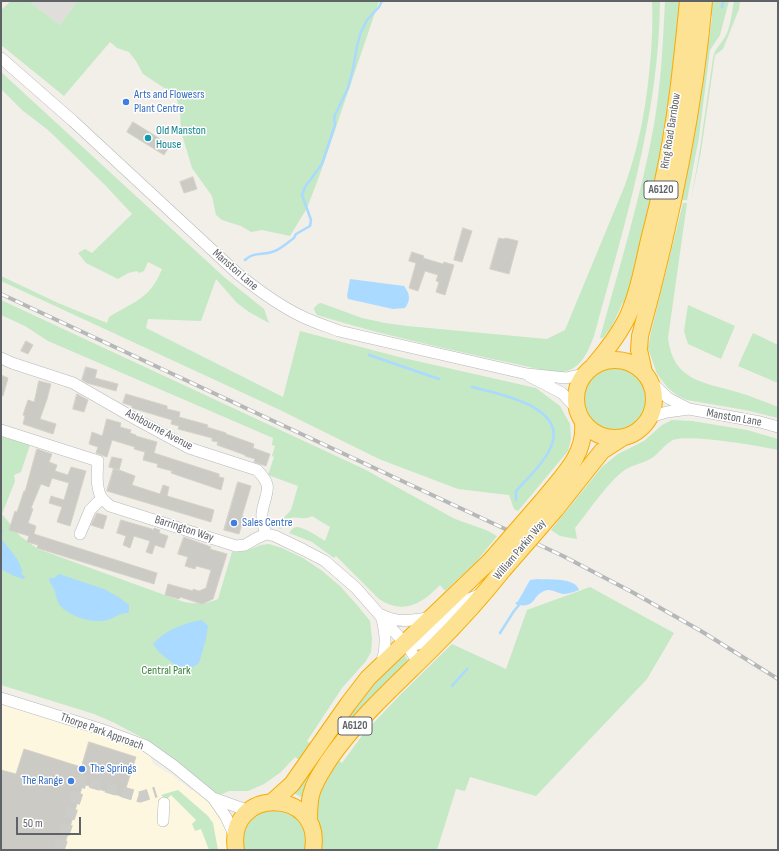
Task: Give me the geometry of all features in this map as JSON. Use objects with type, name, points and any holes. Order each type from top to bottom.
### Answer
[{"type":"highway","name":"Ring Road Barnbow","points":[[589,370],[613,341],[627,318],[634,300],[641,274],[664,181],[683,54],[688,1]]},
{"type":"highway","name":"Ring Road Barnbow","points":[[647,377],[639,350],[640,336],[670,218],[681,165],[694,88],[704,1]]},
{"type":"highway","points":[[616,359],[634,364],[647,377],[654,393],[654,405],[650,417],[643,427],[633,434],[622,438],[611,438],[600,436],[583,423],[576,408],[575,396],[578,384],[589,370],[608,360],[616,359]]},
{"type":"highway","name":"William Parkin Way","points":[[550,504],[579,453],[584,434],[583,423]]},
{"type":"highway","name":"William Parkin Way","points":[[272,802],[292,784],[368,678],[406,645],[432,617],[497,565],[550,504],[602,451],[622,438]]},
{"type":"highway","name":"William Parkin Way","points":[[309,822],[311,795],[318,777],[334,753],[362,718],[484,594],[497,565]]},
{"type":"highway","points":[[236,843],[238,827],[242,818],[249,811],[262,803],[283,802],[294,806],[309,822],[313,832],[313,850]]},
{"type":"street","name":"Manston Lane","points":[[1,59],[73,121],[238,274],[263,294],[284,307],[313,322],[339,331],[527,374],[566,378],[589,370]]},
{"type":"street","name":"Ashbourne Avenue","points":[[1,358],[73,383],[189,448],[257,470],[264,478],[267,485],[268,495],[262,513],[262,521],[266,534]]},
{"type":"street","name":"Manston Lane","points":[[527,374],[562,393],[576,408]]},
{"type":"street","name":"Manston Lane","points":[[647,377],[668,398],[689,409],[778,427]]},
{"type":"street","name":"Manston Lane","points":[[650,417],[667,412],[689,409]]},
{"type":"street","points":[[1,430],[98,461],[96,474],[102,498],[90,510],[80,534]]},
{"type":"street","name":"Barrington Way","points":[[102,498],[110,506],[236,546],[245,545],[266,534]]},
{"type":"street","points":[[266,534],[278,538],[325,561],[356,588],[380,614],[418,662]]},
{"type":"street","points":[[406,645],[421,643],[464,601],[484,594]]},
{"type":"street","points":[[380,614],[389,619],[400,620],[415,620],[432,617]]},
{"type":"street","points":[[378,668],[382,660],[385,637],[384,625],[380,614]]},
{"type":"street","name":"Thorpe Park Approach","points":[[1,698],[100,729],[146,746],[213,798],[226,817],[236,843]]},
{"type":"street","name":"Thorpe Park Approach","points":[[213,798],[249,811]]},
{"type":"street","points":[[163,821],[164,803]]},
{"type":"shaded area","points":[[29,1],[77,1],[60,25]]},
{"type":"shaded area","name":"The Springs","points":[[1,698],[149,753],[153,764],[172,775],[192,791],[199,786],[213,798],[236,850],[1,850]]},
{"type":"green space","points":[[11,1],[29,1],[60,25],[77,1],[379,1],[320,174],[307,208],[290,236],[262,230],[251,232],[241,226],[222,220],[216,215],[212,196],[192,168],[181,131],[180,109],[175,95],[143,74],[129,52],[117,48],[110,42],[64,96],[1,45],[1,10]]},
{"type":"green space","points":[[652,1],[660,1],[658,44],[647,129],[628,212],[594,336],[588,351],[580,363],[568,371],[551,372],[404,339],[317,315],[314,308],[321,303],[362,318],[407,326],[547,339],[565,330],[631,168],[645,104],[651,53]]},
{"type":"green space","points":[[665,1],[683,1],[658,176],[627,303],[623,302],[612,326],[603,338],[600,338],[649,152],[660,79]]},
{"type":"green space","points":[[709,1],[729,1],[720,35],[710,50],[699,137],[687,200],[681,200],[704,48],[709,41],[712,17],[708,10]]},
{"type":"green space","points":[[734,1],[740,1],[739,9],[723,49],[715,55],[701,151],[691,200],[713,58],[715,51],[727,33]]},
{"type":"green space","points":[[1,72],[224,277],[264,309],[269,323],[249,312],[237,303],[216,279],[201,321],[148,319],[146,328],[283,397],[300,331],[399,357],[536,388],[560,406],[570,424],[571,439],[568,451],[518,511],[514,509],[509,495],[458,489],[379,459],[280,410],[1,281],[1,276],[58,303],[107,323],[109,317],[134,303],[147,293],[162,269],[148,262],[144,271],[139,273],[137,271],[128,273],[118,279],[86,263],[78,253],[85,249],[92,253],[132,214],[105,185],[48,130],[22,110],[1,89]]},
{"type":"green space","points":[[683,203],[687,203],[668,338],[671,352],[676,363],[683,371],[692,377],[702,382],[747,395],[778,407],[778,418],[745,410],[687,400],[678,396],[668,388],[657,374],[648,348]]},
{"type":"green space","points":[[1,300],[364,469],[455,519],[486,530],[497,536],[477,561],[445,591],[440,585],[419,602],[412,605],[404,607],[388,604],[379,599],[336,556],[334,558],[312,542],[289,533],[292,529],[300,527],[325,541],[330,527],[312,516],[308,518],[291,518],[284,523],[281,529],[275,527],[291,510],[298,486],[268,475],[274,457],[272,456],[275,446],[272,445],[273,438],[48,341],[25,326],[1,315]]},
{"type":"green space","points":[[688,305],[735,326],[721,359],[688,344],[684,331]]},
{"type":"green space","points":[[753,333],[778,345],[778,383],[738,366]]},
{"type":"green space","points":[[615,365],[628,368],[639,375],[646,386],[649,399],[646,412],[639,423],[628,430],[615,433],[602,430],[591,423],[584,412],[581,399],[584,386],[591,375],[602,368]]},
{"type":"green space","points":[[672,420],[692,421],[747,430],[778,439],[778,450],[708,439],[693,438],[673,440],[652,458],[629,468],[616,477],[575,528],[577,539],[560,536],[551,530],[602,467],[618,454],[644,441],[662,425]]},
{"type":"green space","name":"Central Park","points":[[1,436],[30,445],[21,472],[14,475],[15,481],[2,514],[20,536],[38,549],[188,603],[206,603],[218,599],[232,552],[246,551],[261,545],[269,544],[282,548],[303,558],[321,570],[340,586],[370,621],[372,639],[371,652],[366,661],[342,688],[307,741],[322,750],[374,683],[403,653],[408,660],[407,664],[355,714],[328,749],[326,753],[342,763],[364,733],[452,644],[506,669],[527,610],[590,587],[674,633],[647,679],[536,796],[470,777],[465,791],[456,789],[437,850],[318,850],[303,796],[301,797],[293,793],[311,768],[295,757],[281,772],[264,784],[248,791],[229,791],[213,798],[148,741],[115,723],[94,714],[1,685]]},
{"type":"green space","points":[[178,790],[208,816],[213,823],[218,850],[209,850],[201,829],[195,831],[192,824],[196,820],[171,795],[166,800],[161,795]]},
{"type":"green space","points":[[275,807],[295,815],[307,833],[306,850],[242,850],[242,831],[254,814]]},
{"type":"water","points":[[350,279],[404,286],[409,294],[409,300],[405,308],[393,309],[348,299],[347,296]]},
{"type":"water","points":[[1,537],[20,564],[22,575],[25,576],[24,579],[14,576],[1,569]]},
{"type":"water","points":[[59,574],[104,589],[120,598],[129,605],[128,613],[105,621],[84,619],[72,614],[59,604],[49,578],[54,578]]},
{"type":"water","points":[[538,579],[567,581],[577,586],[579,590],[563,594],[547,590],[540,593],[528,605],[518,605],[517,603],[530,580]]},
{"type":"water","points":[[202,620],[208,626],[206,639],[199,663],[190,669],[176,666],[159,652],[153,644],[163,635],[175,628]]},
{"type":"building","name":"Old Manston House","points":[[133,122],[170,145],[164,155],[127,132]]},
{"type":"building","points":[[193,177],[197,189],[184,193],[180,182]]},
{"type":"building","points":[[463,228],[472,231],[462,262],[454,260]]},
{"type":"building","points":[[499,238],[518,241],[509,274],[490,269]]},
{"type":"building","points":[[412,252],[424,256],[423,258],[443,264],[444,262],[454,265],[445,295],[436,292],[439,282],[436,281],[438,275],[425,271],[418,291],[409,288],[416,263],[409,261]]},
{"type":"building","points":[[26,341],[33,345],[28,354],[21,351]]},
{"type":"building","points":[[86,367],[97,370],[95,378],[118,384],[116,391],[87,383],[82,380]]},
{"type":"building","points":[[1,375],[8,378],[3,396],[1,396]]},
{"type":"building","points":[[39,381],[51,384],[40,419],[56,424],[53,434],[23,424],[25,416],[23,415],[28,400],[34,402]]},
{"type":"building","points":[[77,394],[88,400],[84,412],[73,409]]},
{"type":"building","points":[[126,394],[167,406],[167,409],[180,412],[179,417],[208,425],[207,427],[254,444],[253,448],[270,454],[266,466],[254,462],[255,459],[217,445],[218,442],[212,441],[212,438],[178,429],[179,426],[171,424],[172,420],[132,408],[132,406],[123,403]]},
{"type":"building","points":[[107,419],[121,423],[120,427],[131,430],[130,433],[136,436],[157,442],[154,453],[219,474],[219,477],[224,478],[221,490],[171,473],[172,471],[157,467],[158,464],[143,460],[145,452],[134,449],[135,447],[112,440],[107,457],[96,453],[98,447],[89,444],[92,432],[102,436]]},
{"type":"building","points":[[37,449],[52,454],[49,462],[57,465],[55,471],[68,475],[71,467],[86,471],[70,526],[57,522],[62,507],[49,503],[51,496],[64,500],[69,483],[52,478],[49,487],[41,484],[31,508],[33,509],[28,523],[36,526],[34,534],[157,573],[154,584],[37,548],[38,545],[27,542],[29,536],[9,530],[15,511],[17,512],[25,491]]},
{"type":"building","points":[[112,457],[122,459],[119,470],[109,467]]},
{"type":"building","points":[[114,468],[135,476],[132,485],[160,494],[163,485],[169,487],[167,496],[214,510],[211,522],[107,491]]},
{"type":"building","points":[[238,482],[251,486],[242,516],[244,517],[239,534],[224,530]]},
{"type":"building","points":[[97,513],[107,516],[103,529],[91,525]]},
{"type":"building","points":[[121,520],[152,529],[153,531],[154,528],[160,530],[159,533],[168,536],[164,548],[155,545],[152,554],[146,552],[150,541],[134,536],[130,548],[123,545],[126,536],[117,533]]},
{"type":"building","points":[[184,537],[211,547],[210,549],[227,554],[213,599],[202,604],[180,597],[179,599],[165,595],[168,584],[193,591],[193,589],[199,591],[206,588],[211,570],[196,566],[195,569],[185,566],[188,557],[178,554]]},
{"type":"building","points":[[89,742],[136,757],[123,797],[83,784],[63,850],[1,850],[1,770],[16,774],[24,749],[81,767]]},
{"type":"waterway","points":[[245,260],[254,255],[278,250],[294,238],[296,234],[310,226],[311,220],[302,195],[305,187],[322,164],[335,125],[334,117],[348,88],[361,32],[367,20],[379,7],[382,1]]},
{"type":"waterway","points":[[722,7],[723,1]]},
{"type":"waterway","points":[[369,355],[439,379]]},
{"type":"waterway","points":[[472,387],[499,394],[530,405],[542,413],[551,423],[554,436],[549,451],[538,467],[516,491],[516,500]]},
{"type":"waterway","points":[[500,633],[519,605],[517,603]]},
{"type":"waterway","points":[[452,686],[467,669]]},
{"type":"tunnel","points":[[59,850],[82,780],[140,797],[156,792]]},
{"type":"railway","points":[[1,294],[563,556],[632,592],[701,631],[778,679]]},
{"type":"place","name":"Arts and Flowesrs Plant Centre","points":[[126,102]]},
{"type":"place","name":"Old Manston House","points":[[148,138]]},
{"type":"place","name":"Sales Centre","points":[[234,523]]},
{"type":"place","name":"The Springs","points":[[82,769]]},
{"type":"place","name":"The Range","points":[[71,781]]}]
